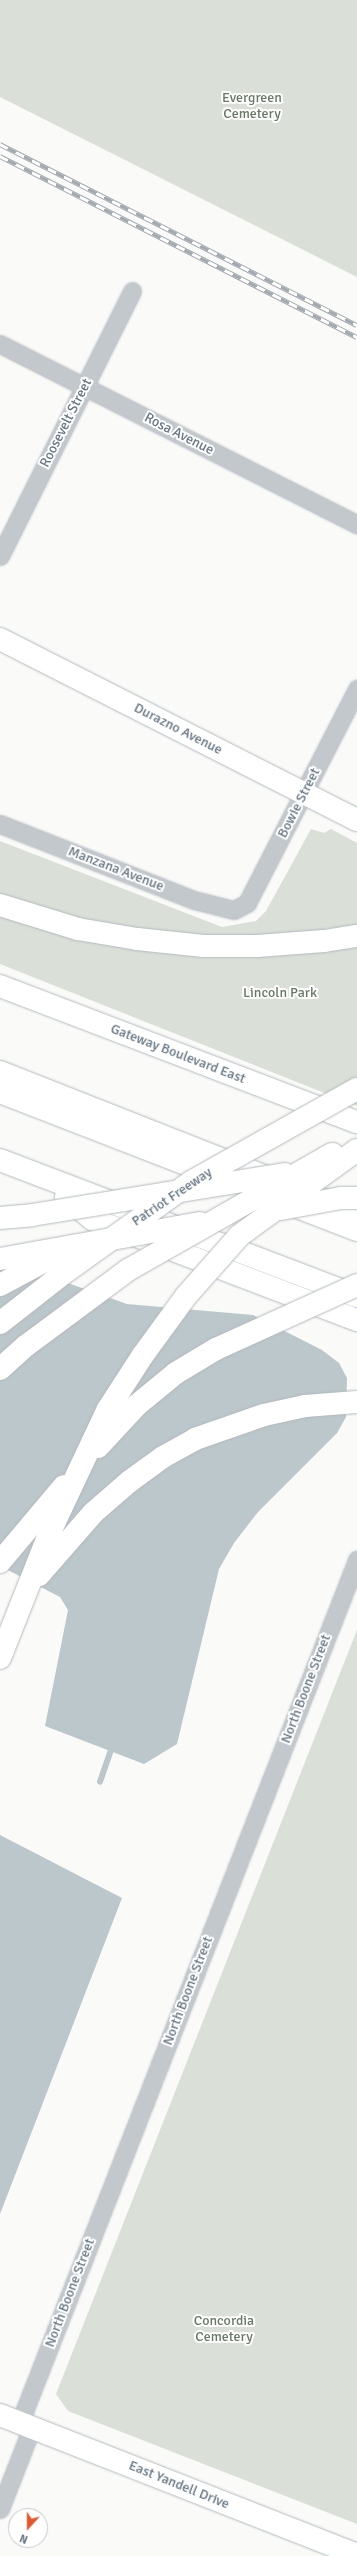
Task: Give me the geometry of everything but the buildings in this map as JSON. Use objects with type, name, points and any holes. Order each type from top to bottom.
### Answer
[{"type":"main road","name":"Durazno Avenue","points":[[0,639],[357,820]]},
{"type":"main road","points":[[0,905],[78,929],[137,939],[204,946],[257,946],[324,941],[357,936]]},
{"type":"main road","name":"Gateway Boulevard East","points":[[0,986],[357,1122]]},
{"type":"main road","points":[[0,1072],[357,1213]]},
{"type":"main road","name":"Patriot Freeway","points":[[0,1323],[64,1273],[191,1182],[357,1089]]},
{"type":"main road","points":[[0,1092],[357,1230]]},
{"type":"main road","points":[[0,1369],[28,1345],[128,1270],[357,1140]]},
{"type":"main road","points":[[0,1658],[50,1532],[108,1409],[143,1355],[186,1296],[239,1236],[357,1150]]},
{"type":"main road","points":[[0,1160],[357,1296]]},
{"type":"main road","points":[[0,1218],[40,1214],[357,1162]]},
{"type":"main road","points":[[44,1178],[92,1219],[357,1320]]},
{"type":"main road","points":[[0,1285],[191,1182]]},
{"type":"main road","points":[[0,1258],[342,1198],[357,1198]]},
{"type":"main road","points":[[0,1562],[114,1428],[136,1405],[176,1373],[216,1349],[357,1285]]},
{"type":"main road","points":[[0,1619],[93,1513],[130,1481],[163,1457],[208,1434],[264,1415],[305,1406],[357,1402]]},
{"type":"main road","name":"East Yandell Drive","points":[[17,2421],[357,2555]]},
{"type":"street","name":"Roosevelt Street","points":[[0,556],[132,291]]},
{"type":"street","name":"Rosa Avenue","points":[[0,344],[357,524]]},
{"type":"street","name":"Bowie Street","points":[[234,910],[247,903],[305,793],[357,689]]},
{"type":"street","name":"Manzana Avenue","points":[[0,824],[194,900],[234,910]]},
{"type":"street","name":"North Boone Street","points":[[0,2509],[17,2421],[357,1560]]},
{"type":"green space","name":"Evergreen Cemetery","points":[[0,0],[357,0],[357,277],[0,97]]},
{"type":"green space","name":"Lincoln Park","points":[[311,829],[324,833],[331,829],[357,843],[357,1106],[0,964],[0,841],[222,927],[256,921],[266,911]]},
{"type":"green space","name":"Concordia Cemetery","points":[[357,1630],[357,2524],[68,2411],[56,2394]]},
{"type":"shaded area","points":[[0,1259],[127,1304],[253,1315],[322,1350],[339,1363],[347,1378],[346,1417],[337,1433],[258,1512],[234,1543],[219,1569],[177,1744],[144,1764],[45,1726],[68,1610],[60,1597],[0,1566]]},
{"type":"shaded area","points":[[0,1835],[122,1898],[0,2214]]},
{"type":"waterway","points":[[100,1782],[113,1745]]},
{"type":"railway","points":[[0,144],[357,325]]},
{"type":"railway","points":[[0,156],[357,337]]}]
